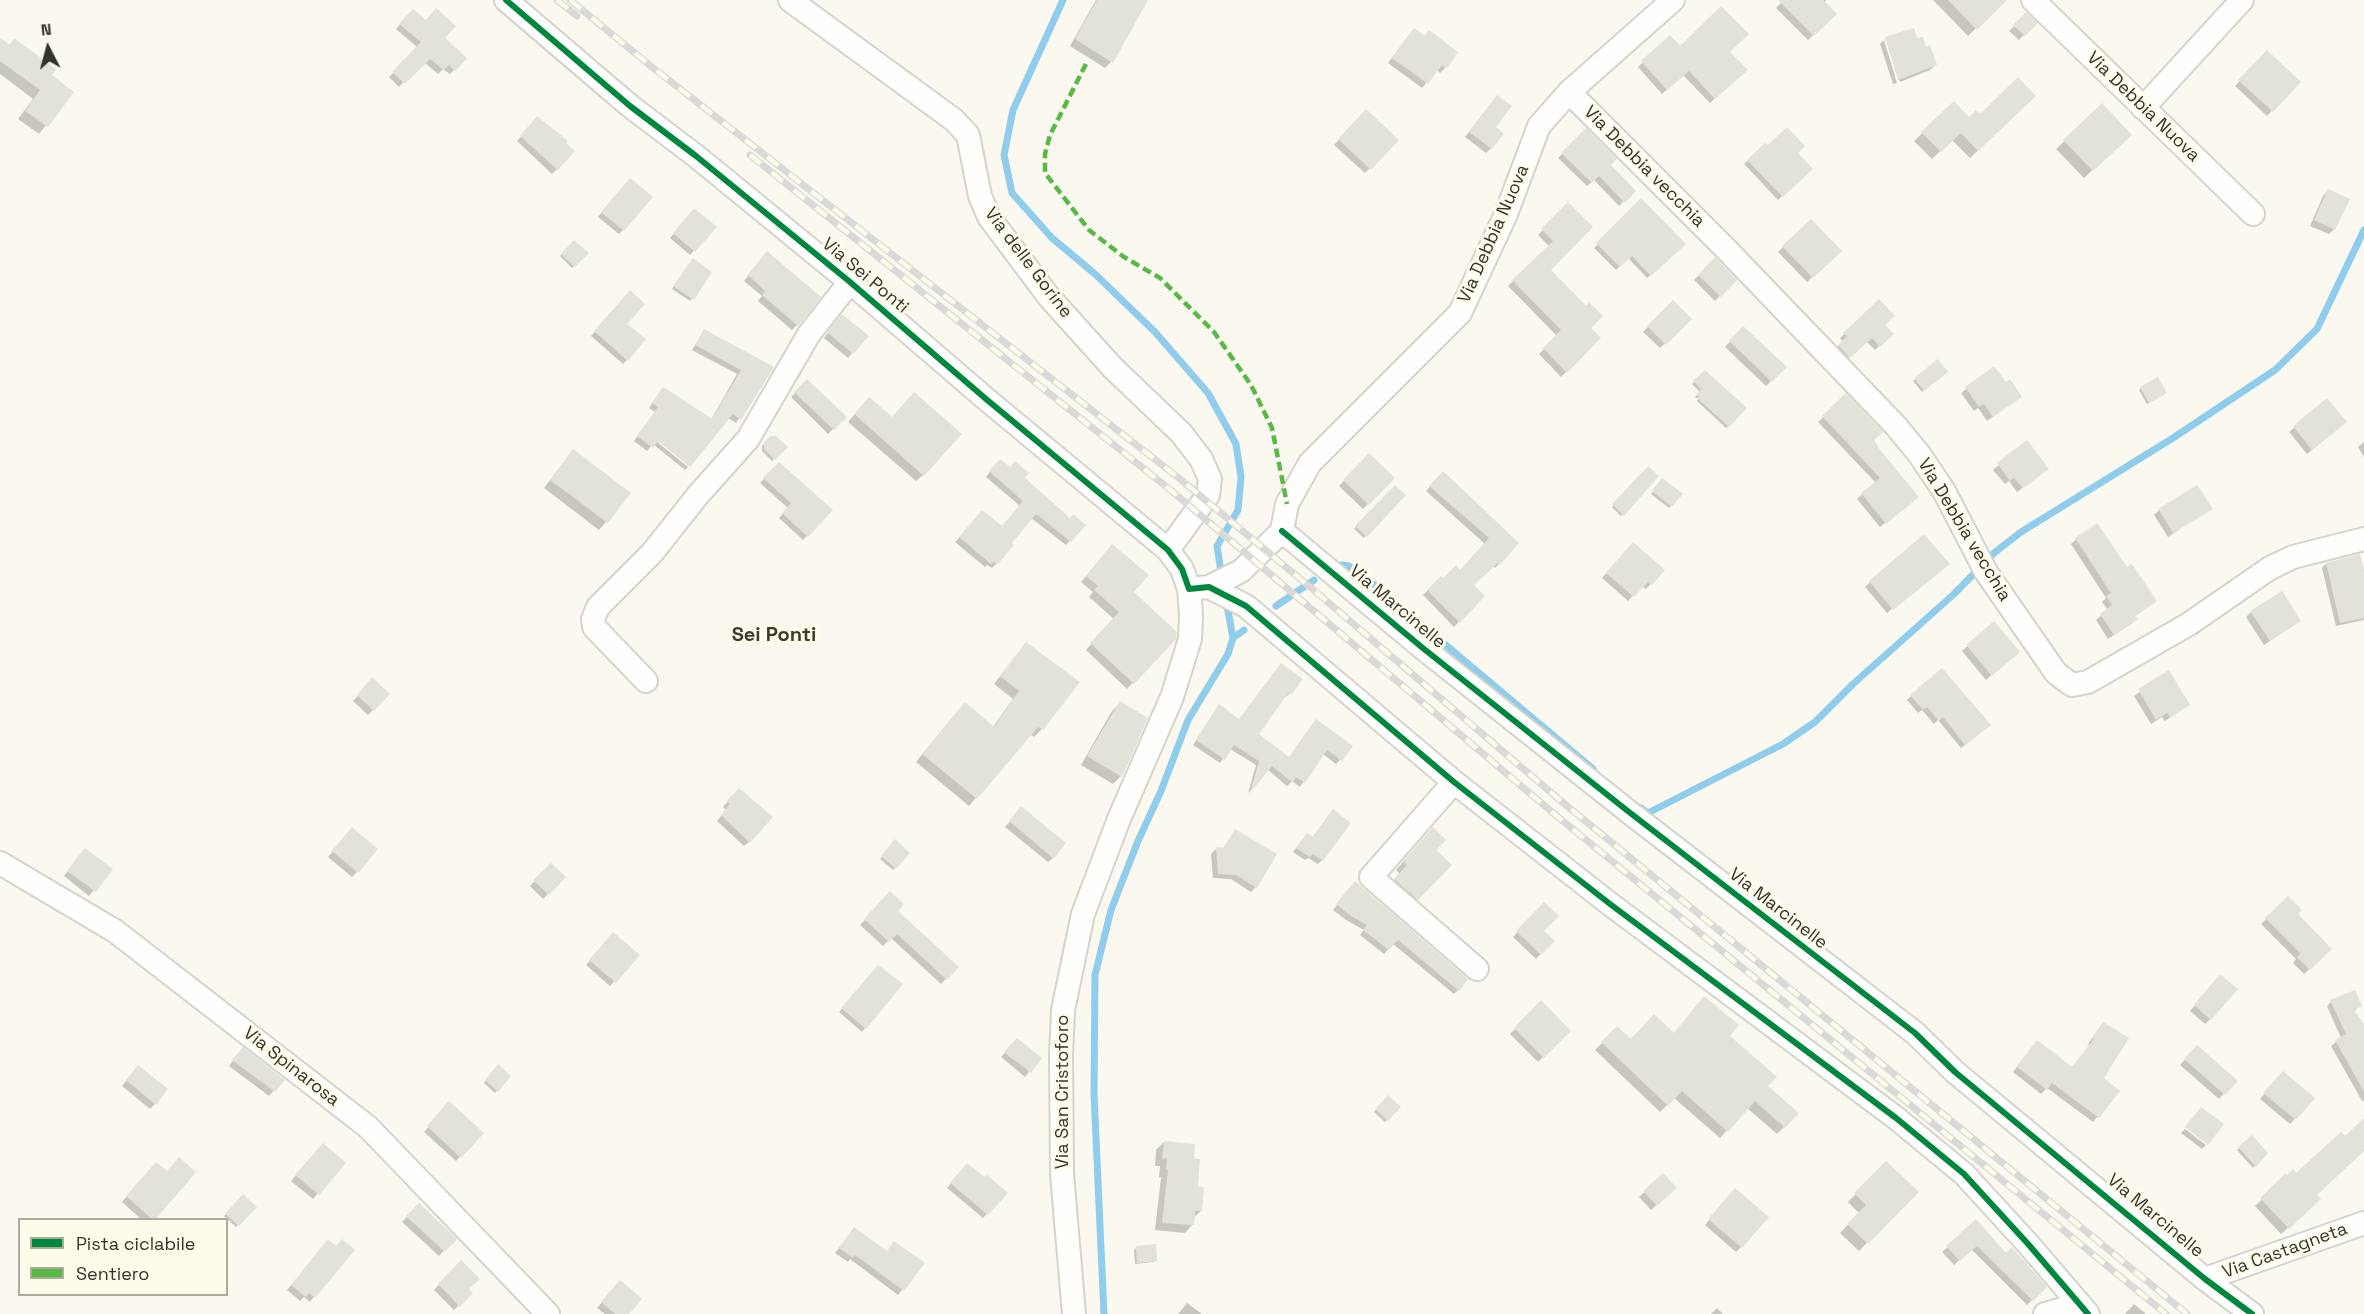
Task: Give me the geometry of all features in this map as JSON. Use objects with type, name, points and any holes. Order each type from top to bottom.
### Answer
[{"type":"street","name":"Via Sei Ponti","points":[[506,0],[630,106],[696,156],[850,282],[986,399],[1168,550],[1199,588],[1191,615],[1190,639]]},
{"type":"street","name":"Via delle Gorine","points":[[790,0],[954,120],[968,135],[980,196],[989,217],[1049,297],[1112,367],[1181,433],[1201,459],[1210,479],[1208,495],[1168,550]]},
{"type":"street","name":"Via Debbia Nuova","points":[[1282,531],[1287,504],[1310,463],[1460,313],[1506,214],[1539,126],[1569,92],[1673,0]]},
{"type":"street","name":"Via Debbia Nuova","points":[[2033,0],[2253,214]]},
{"type":"street","points":[[2143,108],[2242,0]]},
{"type":"street","name":"Via Debbia vecchia","points":[[1569,92],[1726,249],[1896,426],[1919,454],[1944,491],[1983,566],[2056,673],[2072,685],[2088,682],[2189,624],[2270,568],[2293,557],[2364,539]]},
{"type":"street","points":[[646,681],[594,627],[593,619],[598,607],[652,553],[698,495],[748,439],[809,334],[850,282]]},
{"type":"street","points":[[1199,588],[1241,571],[1282,531]]},
{"type":"street","name":"Via Marcinelle","points":[[1282,531],[1443,664],[1629,812],[1915,1034],[1955,1072],[2205,1279],[2252,1314]]},
{"type":"street","points":[[1199,588],[1246,606],[1454,782],[1610,904],[1896,1118],[1964,1174],[2084,1309]]},
{"type":"street","name":"Via San Cristoforo","points":[[1074,1314],[1062,1174],[1063,1010],[1083,914],[1119,819],[1172,697],[1190,639]]},
{"type":"street","points":[[1454,782],[1371,877],[1477,969]]},
{"type":"street","name":"Via Spinarosa","points":[[0,863],[115,931],[368,1127],[548,1314]]},
{"type":"street","name":"Via Castagneta","points":[[2205,1279],[2364,1223]]},
{"type":"street","points":[[2044,1314],[2084,1309]]},
{"type":"building","points":[[1097,0],[1148,0],[1113,63],[1075,39]]},
{"type":"building","points":[[1778,0],[1823,0],[1837,14],[1814,36]]},
{"type":"building","points":[[1948,0],[2007,0],[1977,30]]},
{"type":"building","points":[[1721,6],[1749,34],[1730,52],[1748,70],[1715,99],[1689,71],[1667,90],[1641,61],[1670,35],[1680,46]]},
{"type":"building","points":[[436,8],[456,26],[445,38],[467,58],[455,71],[449,65],[444,70],[430,59],[405,84],[392,72],[421,42],[399,24],[413,9],[426,20]]},
{"type":"building","points":[[2026,12],[2038,23],[2025,36],[2013,25]]},
{"type":"building","points":[[1414,28],[1425,36],[1429,30],[1458,52],[1446,69],[1442,65],[1428,84],[1392,58]]},
{"type":"building","points":[[1914,28],[1917,38],[1923,37],[1926,47],[1930,45],[1937,65],[1898,80],[1885,37]]},
{"type":"building","points":[[0,38],[10,45],[14,38],[56,69],[52,75],[74,92],[48,127],[25,111],[40,90],[0,61]]},
{"type":"building","points":[[2267,50],[2301,82],[2273,112],[2238,80]]},
{"type":"building","points":[[2018,77],[2036,96],[1978,151],[1961,133],[1941,152],[1921,132],[1954,101],[1969,117],[1976,110],[1980,114]]},
{"type":"building","points":[[1497,95],[1512,106],[1496,127],[1504,134],[1492,149],[1469,132]]},
{"type":"building","points":[[2102,103],[2132,135],[2093,171],[2063,140]]},
{"type":"building","points":[[1366,109],[1399,140],[1371,170],[1338,139]]},
{"type":"building","points":[[537,116],[568,141],[566,143],[575,151],[558,170],[520,136]]},
{"type":"building","points":[[1787,127],[1805,146],[1798,153],[1813,169],[1783,197],[1747,160]]},
{"type":"building","points":[[1586,128],[1617,159],[1611,165],[1636,191],[1625,203],[1599,176],[1592,183],[1561,153]]},
{"type":"building","points":[[630,178],[653,197],[624,231],[601,212]]},
{"type":"building","points":[[2328,189],[2350,199],[2335,230],[2314,220]]},
{"type":"building","points":[[1641,198],[1686,244],[1651,276],[1632,256],[1620,267],[1596,243]]},
{"type":"building","points":[[1568,202],[1593,227],[1551,270],[1586,306],[1589,302],[1603,316],[1591,328],[1601,338],[1567,373],[1543,348],[1561,330],[1512,280],[1553,241],[1541,229]]},
{"type":"building","points":[[694,208],[717,227],[695,252],[673,233]]},
{"type":"building","points":[[1811,219],[1842,251],[1813,278],[1782,246]]},
{"type":"building","points":[[574,240],[589,253],[575,267],[561,254]]},
{"type":"building","points":[[767,251],[821,297],[798,326],[762,295],[765,291],[748,275]]},
{"type":"building","points":[[1715,257],[1737,280],[1721,297],[1698,275]]},
{"type":"building","points":[[693,258],[712,272],[694,300],[673,286]]},
{"type":"building","points":[[630,290],[645,304],[627,324],[646,339],[628,361],[594,331]]},
{"type":"building","points":[[1879,299],[1895,316],[1885,325],[1894,334],[1880,347],[1872,338],[1850,358],[1838,345],[1847,336],[1843,333]]},
{"type":"building","points":[[1673,300],[1692,319],[1666,345],[1647,326]]},
{"type":"building","points":[[842,314],[869,336],[853,354],[827,332]]},
{"type":"building","points":[[1743,326],[1787,367],[1772,382],[1729,341]]},
{"type":"building","points":[[704,329],[774,367],[741,420],[733,414],[690,467],[658,441],[653,448],[637,436],[658,407],[652,403],[663,387],[712,419],[741,370],[695,345]]},
{"type":"building","points":[[1938,359],[1948,372],[1924,391],[1914,378]]},
{"type":"building","points":[[1994,366],[2006,382],[2010,379],[2022,397],[1993,417],[1984,404],[1979,407],[1965,387]]},
{"type":"building","points":[[1705,370],[1747,408],[1729,427],[1697,398],[1699,396],[1696,394],[1701,389],[1693,381]]},
{"type":"building","points":[[2158,377],[2167,393],[2149,403],[2140,387]]},
{"type":"building","points":[[807,379],[847,417],[834,430],[794,392]]},
{"type":"building","points":[[914,392],[962,434],[924,476],[854,414],[869,397],[892,417]]},
{"type":"building","points":[[1846,393],[1883,432],[1874,440],[1876,445],[1919,497],[1886,524],[1861,493],[1880,478],[1822,416]]},
{"type":"building","points":[[2327,398],[2347,422],[2312,450],[2293,426]]},
{"type":"building","points":[[770,436],[776,436],[788,447],[775,460],[764,449],[764,442]]},
{"type":"building","points":[[2027,440],[2049,469],[2023,488],[2014,478],[2010,481],[1997,463]]},
{"type":"building","points":[[573,449],[631,493],[608,523],[550,480]]},
{"type":"building","points":[[1369,453],[1395,478],[1369,505],[1343,480]]},
{"type":"building","points":[[1000,459],[1010,467],[1015,461],[1029,473],[1025,478],[1070,518],[1073,514],[1086,525],[1071,542],[1036,514],[997,565],[993,561],[991,564],[959,537],[982,510],[1002,526],[1023,501],[989,471]]},
{"type":"building","points":[[779,462],[833,510],[808,537],[782,513],[791,503],[763,478]]},
{"type":"building","points":[[1648,466],[1659,476],[1624,516],[1612,504]]},
{"type":"building","points":[[1443,471],[1519,543],[1500,565],[1498,563],[1474,585],[1485,596],[1460,623],[1427,590],[1456,565],[1460,570],[1489,538],[1429,486]]},
{"type":"building","points":[[1662,478],[1683,494],[1672,507],[1652,491]]},
{"type":"building","points":[[1395,485],[1406,495],[1367,537],[1355,526]]},
{"type":"building","points":[[2197,485],[2213,509],[2173,533],[2158,509]]},
{"type":"building","points":[[2097,523],[2127,567],[2132,564],[2157,601],[2135,616],[2138,619],[2114,635],[2100,614],[2112,605],[2106,596],[2111,593],[2075,538]]},
{"type":"building","points":[[1924,534],[1950,564],[1893,610],[1869,581]]},
{"type":"building","points":[[1633,542],[1665,570],[1652,585],[1648,582],[1634,597],[1606,573]]},
{"type":"building","points":[[1112,544],[1149,575],[1134,592],[1177,632],[1176,639],[1134,684],[1090,643],[1119,612],[1094,590],[1098,586],[1086,576]]},
{"type":"building","points":[[2360,554],[2364,570],[2364,618],[2340,623],[2326,563]]},
{"type":"building","points":[[2282,591],[2301,621],[2270,641],[2250,611]]},
{"type":"building","points":[[1994,621],[2020,652],[1992,676],[1966,645]]},
{"type":"building","points":[[1026,642],[1080,682],[1043,730],[1038,727],[977,799],[922,754],[965,702],[994,727],[1019,691],[1000,676]]},
{"type":"building","points":[[1281,663],[1303,679],[1292,694],[1289,692],[1259,734],[1289,757],[1316,719],[1353,746],[1342,761],[1327,750],[1305,783],[1296,777],[1293,783],[1272,766],[1250,793],[1259,761],[1234,745],[1225,760],[1196,740],[1219,704],[1239,719]]},
{"type":"building","points":[[1942,668],[1991,725],[1965,745],[1943,717],[1939,721],[1927,707],[1923,710],[1910,695]]},
{"type":"building","points":[[2169,670],[2190,705],[2170,717],[2167,713],[2156,720],[2138,689]]},
{"type":"building","points":[[372,677],[390,694],[374,711],[357,695]]},
{"type":"building","points":[[1120,701],[1148,718],[1122,777],[1087,756]]},
{"type":"building","points":[[739,788],[773,817],[750,843],[721,815],[730,804],[727,801]]},
{"type":"building","points":[[1021,806],[1066,843],[1054,859],[1009,821]]},
{"type":"building","points":[[1333,809],[1351,823],[1323,861],[1313,854],[1310,857],[1296,848],[1307,833],[1313,837]]},
{"type":"building","points":[[352,827],[378,849],[358,873],[332,851]]},
{"type":"building","points":[[1433,827],[1446,840],[1436,850],[1452,865],[1418,900],[1394,879],[1407,865],[1403,861]]},
{"type":"building","points":[[1235,829],[1277,854],[1257,888],[1236,875],[1218,874],[1216,847],[1224,848]]},
{"type":"building","points":[[895,839],[910,853],[896,869],[881,856]]},
{"type":"building","points":[[85,848],[113,869],[96,892],[67,871]]},
{"type":"building","points":[[551,863],[566,877],[549,895],[533,880]]},
{"type":"building","points":[[1355,881],[1468,979],[1459,991],[1398,940],[1389,950],[1363,930],[1367,925],[1336,904]]},
{"type":"building","points":[[890,891],[904,904],[898,911],[959,967],[947,980],[897,934],[889,942],[864,919]]},
{"type":"building","points":[[2288,896],[2302,910],[2298,914],[2332,949],[2310,970],[2297,957],[2300,953],[2265,918]]},
{"type":"building","points":[[1544,902],[1559,916],[1544,931],[1555,941],[1541,955],[1516,931]]},
{"type":"building","points":[[613,932],[640,955],[616,983],[589,960]]},
{"type":"building","points":[[878,965],[903,984],[866,1029],[841,1008]]},
{"type":"building","points":[[2220,974],[2238,989],[2211,1020],[2194,1005]]},
{"type":"building","points":[[2355,990],[2362,1006],[2354,1010],[2364,1024],[2364,1092],[2335,1040],[2346,1034],[2330,1000]]},
{"type":"building","points":[[1704,996],[1739,1025],[1730,1036],[1777,1077],[1768,1086],[1799,1113],[1785,1128],[1755,1101],[1728,1132],[1682,1091],[1668,1106],[1601,1042],[1617,1026],[1631,1039],[1654,1014],[1674,1033]]},
{"type":"building","points":[[1541,1000],[1571,1031],[1544,1058],[1514,1028]]},
{"type":"building","points":[[2103,1022],[2129,1038],[2104,1078],[2120,1091],[2099,1118],[2052,1083],[2047,1090],[2017,1067],[2037,1040],[2072,1067],[2094,1039],[2092,1038]]},
{"type":"building","points":[[1017,1038],[1042,1058],[1031,1073],[1004,1052]]},
{"type":"building","points":[[2197,1045],[2238,1081],[2225,1095],[2184,1059]]},
{"type":"building","points":[[243,1047],[285,1080],[275,1092],[232,1060]]},
{"type":"building","points":[[498,1064],[511,1076],[498,1092],[485,1080]]},
{"type":"building","points":[[138,1065],[168,1089],[156,1105],[126,1080]]},
{"type":"building","points":[[2283,1071],[2315,1098],[2296,1120],[2263,1093]]},
{"type":"building","points":[[1388,1095],[1401,1107],[1388,1121],[1375,1109]]},
{"type":"building","points":[[449,1101],[484,1133],[461,1158],[427,1126]]},
{"type":"building","points":[[2201,1107],[2224,1124],[2208,1145],[2185,1127]]},
{"type":"building","points":[[2364,1118],[2364,1151],[2317,1195],[2321,1199],[2289,1229],[2260,1198],[2286,1173],[2287,1175],[2293,1169],[2296,1173],[2341,1132],[2345,1136]]},
{"type":"building","points":[[2252,1135],[2268,1153],[2256,1167],[2238,1147]]},
{"type":"building","points":[[1164,1141],[1195,1144],[1194,1159],[1200,1159],[1198,1186],[1204,1187],[1202,1211],[1195,1211],[1194,1225],[1162,1223],[1168,1170],[1166,1170],[1167,1159],[1162,1158]]},
{"type":"building","points":[[323,1143],[346,1163],[319,1195],[295,1175]]},
{"type":"building","points":[[179,1157],[196,1172],[157,1218],[151,1218],[126,1196],[156,1162],[167,1171]]},
{"type":"building","points":[[1886,1161],[1919,1192],[1868,1244],[1847,1224],[1866,1205],[1854,1193]]},
{"type":"building","points":[[967,1163],[984,1177],[987,1175],[1008,1193],[988,1215],[950,1183]]},
{"type":"building","points":[[1663,1173],[1677,1188],[1657,1206],[1643,1191]]},
{"type":"building","points":[[1735,1188],[1769,1217],[1742,1248],[1708,1219]]},
{"type":"building","points":[[243,1194],[257,1207],[239,1226],[225,1214]]},
{"type":"building","points":[[419,1203],[457,1239],[445,1252],[406,1216]]},
{"type":"building","points":[[1976,1219],[2006,1253],[2012,1247],[2047,1287],[2033,1301],[1977,1246],[1960,1261],[1946,1246]]},
{"type":"building","points":[[854,1227],[887,1251],[894,1241],[925,1263],[904,1291],[855,1255],[853,1258],[839,1248]]},
{"type":"building","points":[[328,1239],[336,1246],[342,1239],[355,1250],[315,1298],[309,1293],[306,1297],[291,1285]]},
{"type":"building","points":[[1156,1244],[1157,1261],[1137,1263],[1136,1246]]},
{"type":"building","points":[[461,1260],[480,1279],[469,1289],[473,1293],[460,1307],[438,1284]]},
{"type":"building","points":[[620,1280],[642,1299],[629,1314],[615,1314],[601,1302]]},
{"type":"waterway","points":[[1063,0],[1013,110],[1004,155],[1012,193],[1052,238],[1095,274],[1155,332],[1208,393],[1236,444],[1241,477],[1238,510],[1217,546],[1222,578]]},
{"type":"waterway","points":[[1641,808],[1648,813],[1783,744],[1815,722],[1853,684],[1954,594],[1994,553],[2021,532],[2173,438],[2275,370],[2317,329],[2364,230]]},
{"type":"waterway","points":[[1342,565],[1359,572],[1593,769]]},
{"type":"waterway","points":[[1276,606],[1314,580]]},
{"type":"waterway","points":[[1104,1314],[1094,1094],[1095,975],[1111,910],[1188,720],[1228,654],[1233,638],[1226,600]]},
{"type":"waterway","points":[[1233,638],[1244,630]]},
{"type":"railway","points":[[557,0],[577,16]]},
{"type":"railway","points":[[570,0],[652,67],[1180,479],[1561,801],[2187,1314]]},
{"type":"railway","points":[[750,155],[1173,492],[1558,817],[2166,1314]]},
{"type":"marked path","points":[[1086,64],[1050,135],[1045,154],[1045,173],[1089,230],[1124,257],[1160,278],[1214,332],[1251,385],[1272,428],[1287,504]]},
{"type":"cycle path","points":[[506,0],[630,106],[696,156],[850,282],[986,399],[1168,550],[1182,569],[1189,589],[1209,587],[1246,606],[1454,782],[1610,904],[1896,1118],[1964,1174],[2088,1314]]},
{"type":"cycle path","points":[[1282,531],[1424,649],[1629,812],[1915,1033],[1955,1072],[2205,1279],[2252,1314]]},
{"type":"district","name":"Sei Ponti","points":[[774,636]]}]
